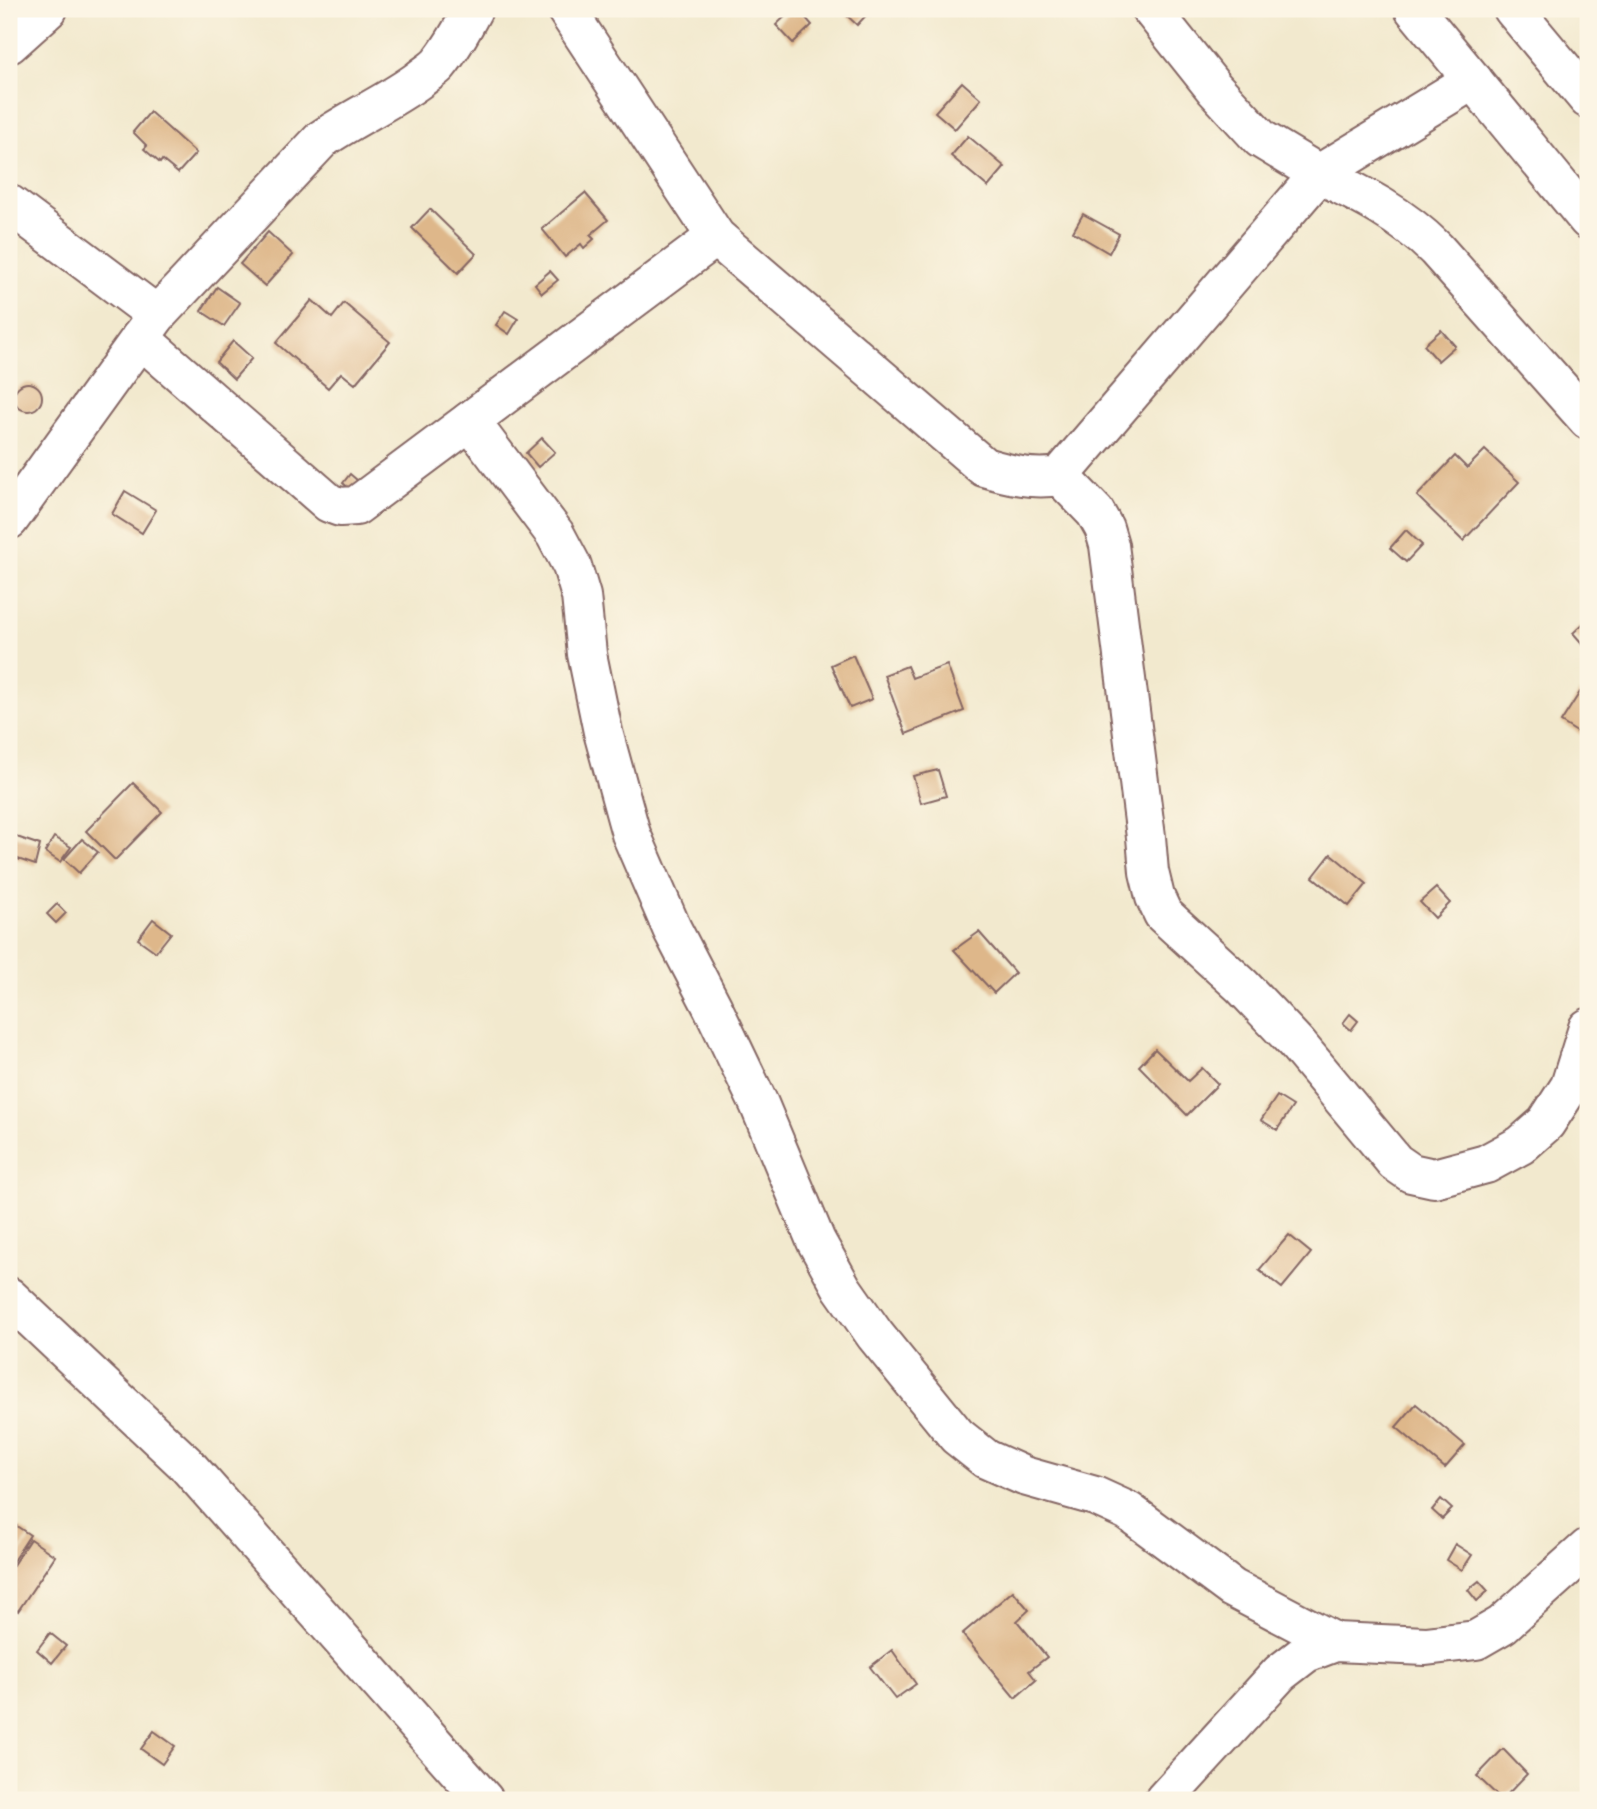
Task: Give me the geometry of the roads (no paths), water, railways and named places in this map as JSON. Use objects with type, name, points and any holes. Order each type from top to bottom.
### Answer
[{"type":"street","points":[[9,44],[48,9]]},
{"type":"street","points":[[9,520],[148,327],[322,139],[406,89],[437,66],[473,9]]},
{"type":"street","points":[[566,9],[716,237],[984,467],[1018,477],[1060,476],[1319,174],[1473,80]]},
{"type":"street","points":[[1151,9],[1214,88],[1261,139],[1319,174],[1397,215],[1419,231],[1588,420]]},
{"type":"street","points":[[1414,9],[1588,220]]},
{"type":"street","points":[[1513,9],[1588,99]]},
{"type":"street","points":[[9,204],[148,327],[329,503],[340,507],[356,506],[716,237]]},
{"type":"street","points":[[470,421],[555,534],[572,566],[581,596],[587,654],[603,732],[631,834],[672,929],[760,1104],[816,1241],[842,1288],[875,1335],[957,1436],[986,1459],[1024,1476],[1095,1496],[1128,1511],[1232,1588],[1335,1642]]},
{"type":"street","points":[[1060,476],[1095,512],[1109,545],[1154,897],[1163,914],[1241,986],[1297,1044],[1395,1162],[1411,1173],[1434,1178],[1486,1164],[1521,1145],[1546,1123],[1570,1086],[1588,1028]]},
{"type":"street","points":[[9,1297],[185,1463],[484,1800]]},
{"type":"street","points":[[1164,1800],[1280,1673],[1306,1653],[1335,1642],[1426,1646],[1476,1640],[1502,1625],[1588,1548]]}]
